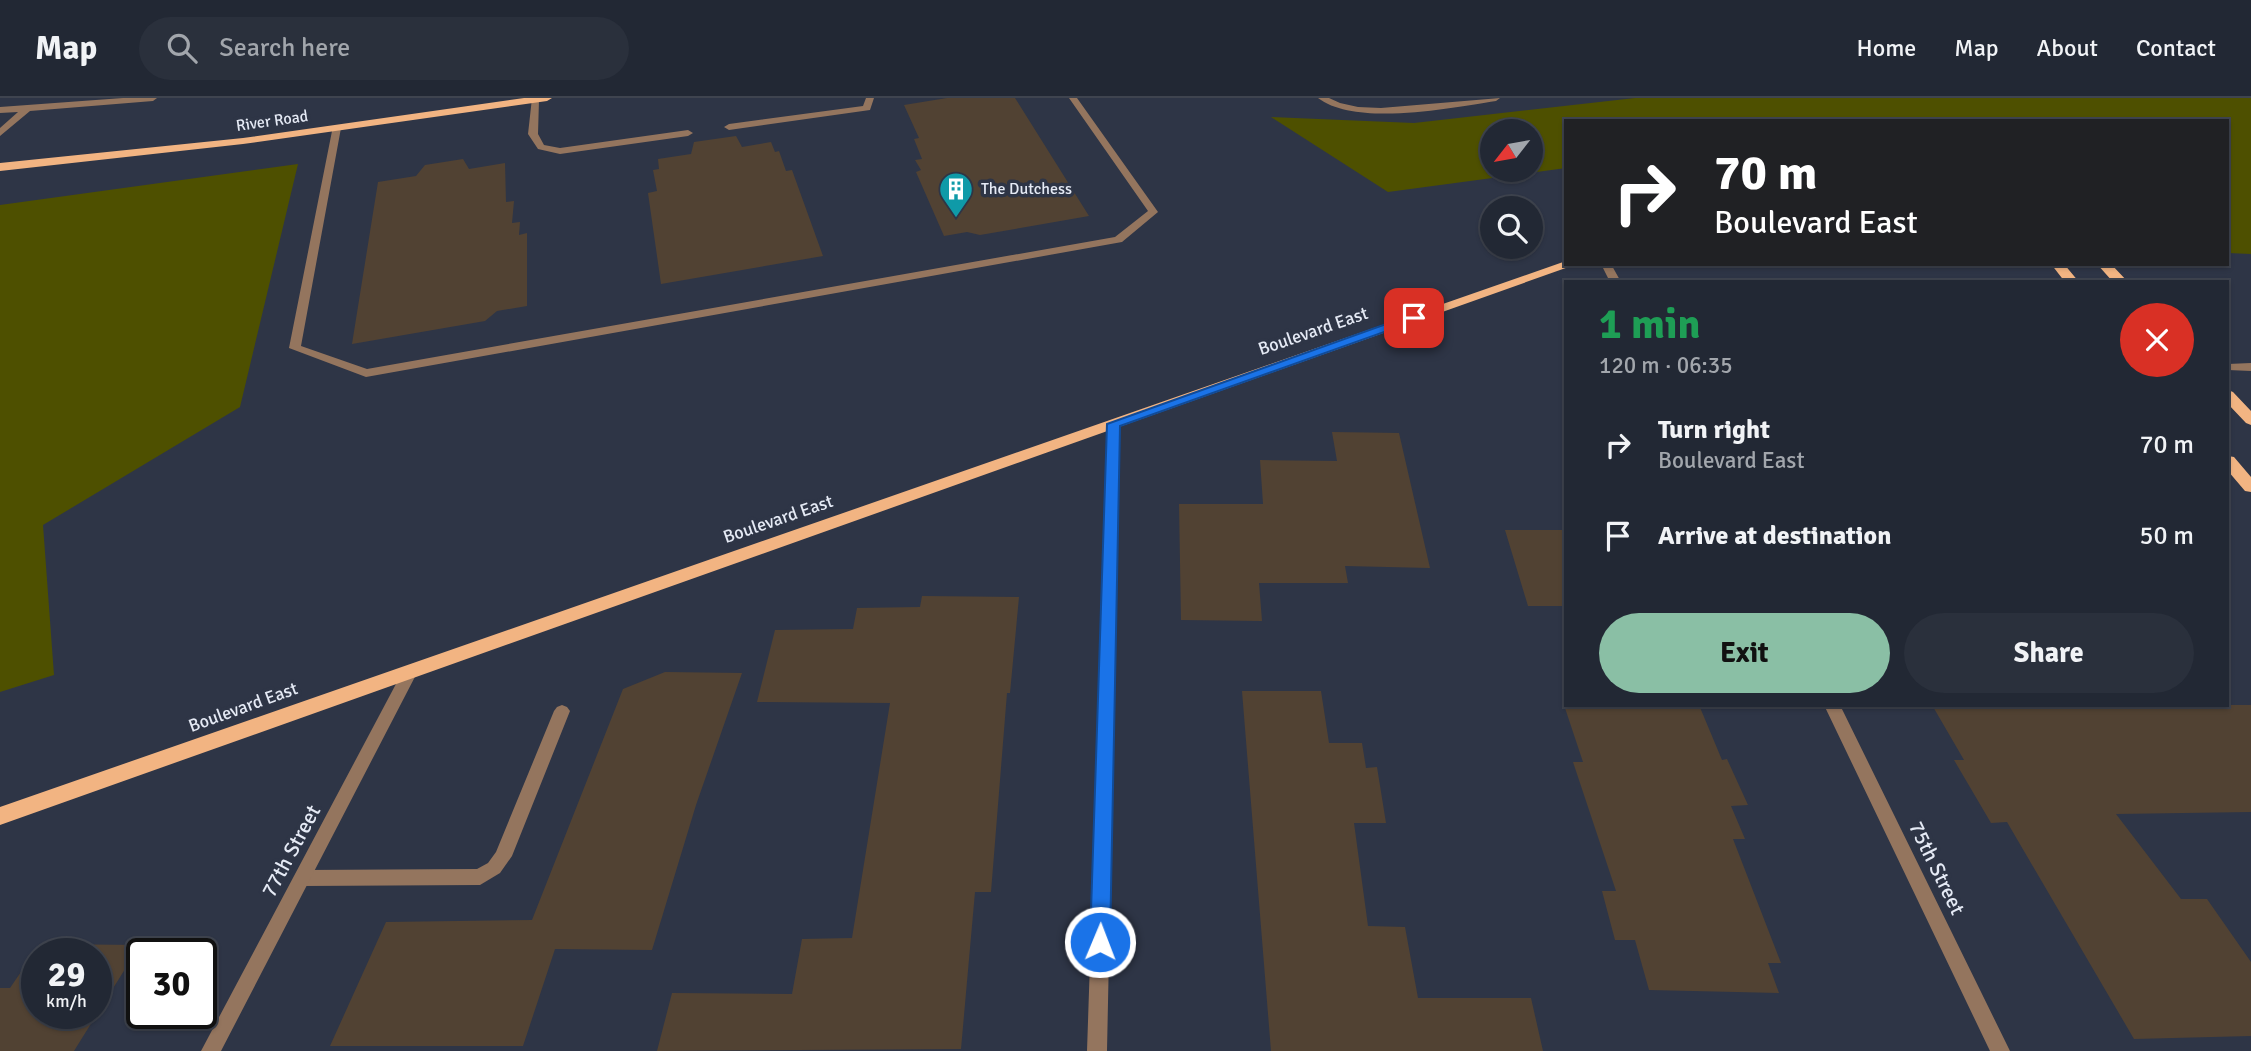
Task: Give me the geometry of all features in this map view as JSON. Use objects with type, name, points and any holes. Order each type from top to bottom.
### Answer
[{"type":"main road","name":"River Road","points":[[0,167],[97,159],[539,99]]},
{"type":"main road","name":"Boulevard East","points":[[0,816],[1565,266]]},
{"type":"main road","points":[[2059,266],[2070,280]]},
{"type":"main road","points":[[2106,266],[2119,280]]},
{"type":"main road","points":[[2229,396],[2251,420]]},
{"type":"main road","points":[[2229,462],[2251,487]]},
{"type":"street","points":[[69,105],[78,98]]},
{"type":"street","points":[[0,110],[153,98]]},
{"type":"street","points":[[729,128],[867,108],[870,98]]},
{"type":"street","points":[[336,128],[295,348],[366,373],[1118,240],[1153,212],[1073,98]]},
{"type":"street","points":[[1322,98],[1332,105],[1365,109],[1431,108],[1496,98]]},
{"type":"street","points":[[1352,98],[1365,109]]},
{"type":"street","points":[[539,99],[533,134],[541,147],[561,151],[688,133]]},
{"type":"street","points":[[0,133],[27,109]]},
{"type":"street","points":[[2229,367],[2251,367]]},
{"type":"street","points":[[1097,1051],[1114,424]]},
{"type":"street","name":"77th Street","points":[[211,1051],[410,671]]},
{"type":"street","name":"75th Street","points":[[1833,707],[2000,1051]]},
{"type":"street","points":[[303,878],[480,877],[494,868],[503,856],[562,711]]},
{"type":"shaded area","points":[[1635,98],[2251,98],[2251,254],[2229,253],[2229,119],[1564,119],[1564,168],[1544,171],[1544,119],[1480,119],[1480,180],[1388,192],[1271,117],[1414,123]]},
{"type":"shaded area","points":[[298,164],[240,407],[43,525],[54,675],[0,692],[0,205]]},
{"type":"building","points":[[947,98],[1015,98],[1089,216],[980,235],[967,232],[944,236],[916,172],[921,170],[915,160],[922,159],[914,139],[919,138],[904,105]]},
{"type":"building","points":[[736,136],[742,147],[771,142],[775,152],[779,151],[786,171],[792,170],[823,256],[661,284],[648,193],[657,191],[653,170],[659,169],[658,159],[691,154],[694,142]]},
{"type":"building","points":[[463,159],[469,169],[505,163],[506,202],[514,201],[512,223],[520,222],[519,235],[527,233],[527,306],[497,311],[485,321],[352,344],[378,182],[416,176],[425,165]]},
{"type":"building","points":[[1332,432],[1399,433],[1430,568],[1345,566],[1348,583],[1259,583],[1262,621],[1181,620],[1179,504],[1263,504],[1260,460],[1337,461]]},
{"type":"building","points":[[1505,530],[1564,530],[1564,606],[1528,606]]},
{"type":"building","points":[[922,596],[1019,597],[1010,693],[1007,693],[991,892],[975,892],[961,1049],[657,1051],[672,993],[792,994],[802,939],[852,938],[890,703],[757,702],[775,630],[853,629],[857,608],[920,607]]},
{"type":"building","points":[[665,672],[742,673],[696,805],[652,950],[555,949],[523,1046],[330,1046],[386,922],[532,920],[623,689]]},
{"type":"building","points":[[1242,691],[1321,691],[1329,743],[1362,743],[1366,768],[1377,767],[1386,823],[1354,823],[1368,926],[1405,927],[1418,998],[1531,998],[1543,1051],[1271,1051]]},
{"type":"building","points":[[2251,705],[2251,812],[2116,814],[2181,899],[2207,899],[2251,962],[2251,1036],[2134,1039],[2007,822],[1991,823],[1954,760],[1964,760],[1933,707]]},
{"type":"building","points":[[1565,707],[1700,707],[1722,760],[1727,759],[1748,805],[1731,806],[1745,839],[1733,839],[1781,963],[1768,963],[1779,993],[1649,990],[1635,940],[1615,940],[1602,891],[1616,891],[1573,762],[1583,762]]},
{"type":"building","points":[[112,945],[126,945],[126,967],[112,990]]},
{"type":"building","points":[[21,972],[21,1029],[88,1029],[74,1051],[0,1051],[0,988],[10,988]]},
{"type":"place","name":"The Dutchess","points":[[956,219]]},
{"type":"route","points":[[1100,942],[1114,424],[1414,318]]}]
